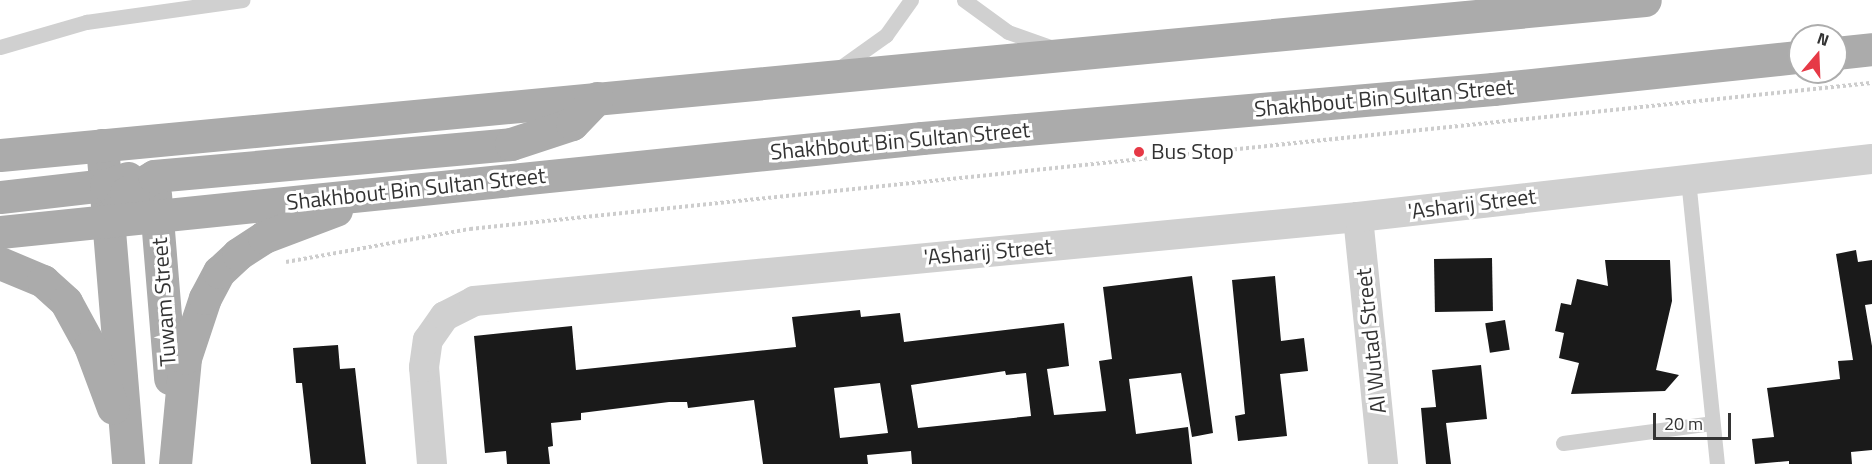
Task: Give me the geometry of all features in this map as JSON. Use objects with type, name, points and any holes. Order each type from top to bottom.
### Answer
[{"type":"main road","points":[[0,155],[1073,51],[1489,17],[1645,0]]},
{"type":"main road","points":[[1848,52],[1872,49]]},
{"type":"main road","name":"Shakhbout Bin Sultan Street","points":[[0,232],[385,192],[1788,58]]},
{"type":"main road","points":[[111,221],[126,193],[154,176],[511,144],[572,124],[597,98]]},
{"type":"main road","points":[[0,196],[106,185],[124,181],[138,171],[152,141]]},
{"type":"main road","name":"Tuwam Street","points":[[152,141],[174,464]]},
{"type":"main road","points":[[102,145],[111,221],[127,454]]},
{"type":"main road","points":[[174,464],[185,358],[205,298],[219,272],[238,254],[264,237],[385,192]]},
{"type":"main road","points":[[0,263],[43,281],[72,311],[127,454]]},
{"type":"main road","points":[[117,321],[124,309],[137,304],[152,317],[161,416],[174,464]]},
{"type":"street","name":"'Asharij Street","points":[[432,464],[424,367],[428,340],[445,316],[474,301],[1358,217],[1872,159]]},
{"type":"street","name":"Al Wutad Street","points":[[1358,217],[1383,464]]},
{"type":"lane","points":[[0,47],[86,22],[242,0]]},
{"type":"lane","points":[[826,75],[869,50],[911,0]]},
{"type":"lane","points":[[964,0],[1008,32],[1073,51]]},
{"type":"lane","points":[[1688,179],[1717,464]]},
{"type":"lane","points":[[1563,443],[1712,423]]},
{"type":"path","points":[[277,264],[470,229],[1872,83]]},
{"type":"building","points":[[1856,250],[1858,262],[1872,260],[1872,304],[1865,305],[1872,346],[1872,450],[1851,452],[1852,464],[1789,464],[1789,461],[1755,464],[1752,439],[1774,437],[1767,388],[1840,379],[1838,361],[1853,360],[1836,254]]},
{"type":"building","points":[[1492,258],[1493,311],[1435,312],[1434,259]]},
{"type":"building","points":[[1605,260],[1670,260],[1672,301],[1656,370],[1679,375],[1665,391],[1571,394],[1579,363],[1559,358],[1564,333],[1555,331],[1561,303],[1571,305],[1577,279],[1608,286]]},
{"type":"building","points":[[1192,276],[1213,433],[1192,437],[1181,373],[1129,379],[1136,434],[1188,427],[1192,464],[912,464],[911,451],[867,455],[868,464],[763,464],[754,400],[688,408],[687,402],[669,402],[581,413],[581,420],[551,423],[553,446],[548,447],[550,464],[507,464],[506,451],[485,453],[474,336],[572,326],[576,370],[796,347],[792,317],[860,310],[861,317],[900,313],[904,342],[1064,323],[1069,366],[1047,369],[1054,415],[1106,411],[1099,361],[1112,359],[1103,287]],"holes":[[[1005,371],[1006,375],[1026,373],[1031,416],[918,428],[911,385]],[[880,383],[888,433],[840,438],[834,388]]]},
{"type":"building","points":[[1275,276],[1281,341],[1304,338],[1308,371],[1280,374],[1287,436],[1238,441],[1235,416],[1245,414],[1232,280]]},
{"type":"building","points":[[1505,320],[1510,350],[1490,353],[1485,323]]},
{"type":"building","points":[[338,345],[340,369],[355,368],[366,464],[311,464],[302,383],[296,383],[293,348]]},
{"type":"building","points":[[1481,365],[1487,419],[1446,423],[1451,464],[1426,464],[1421,408],[1436,407],[1432,370]]},
{"type":"place","name":"Bus Stop","points":[[1139,152]]}]
